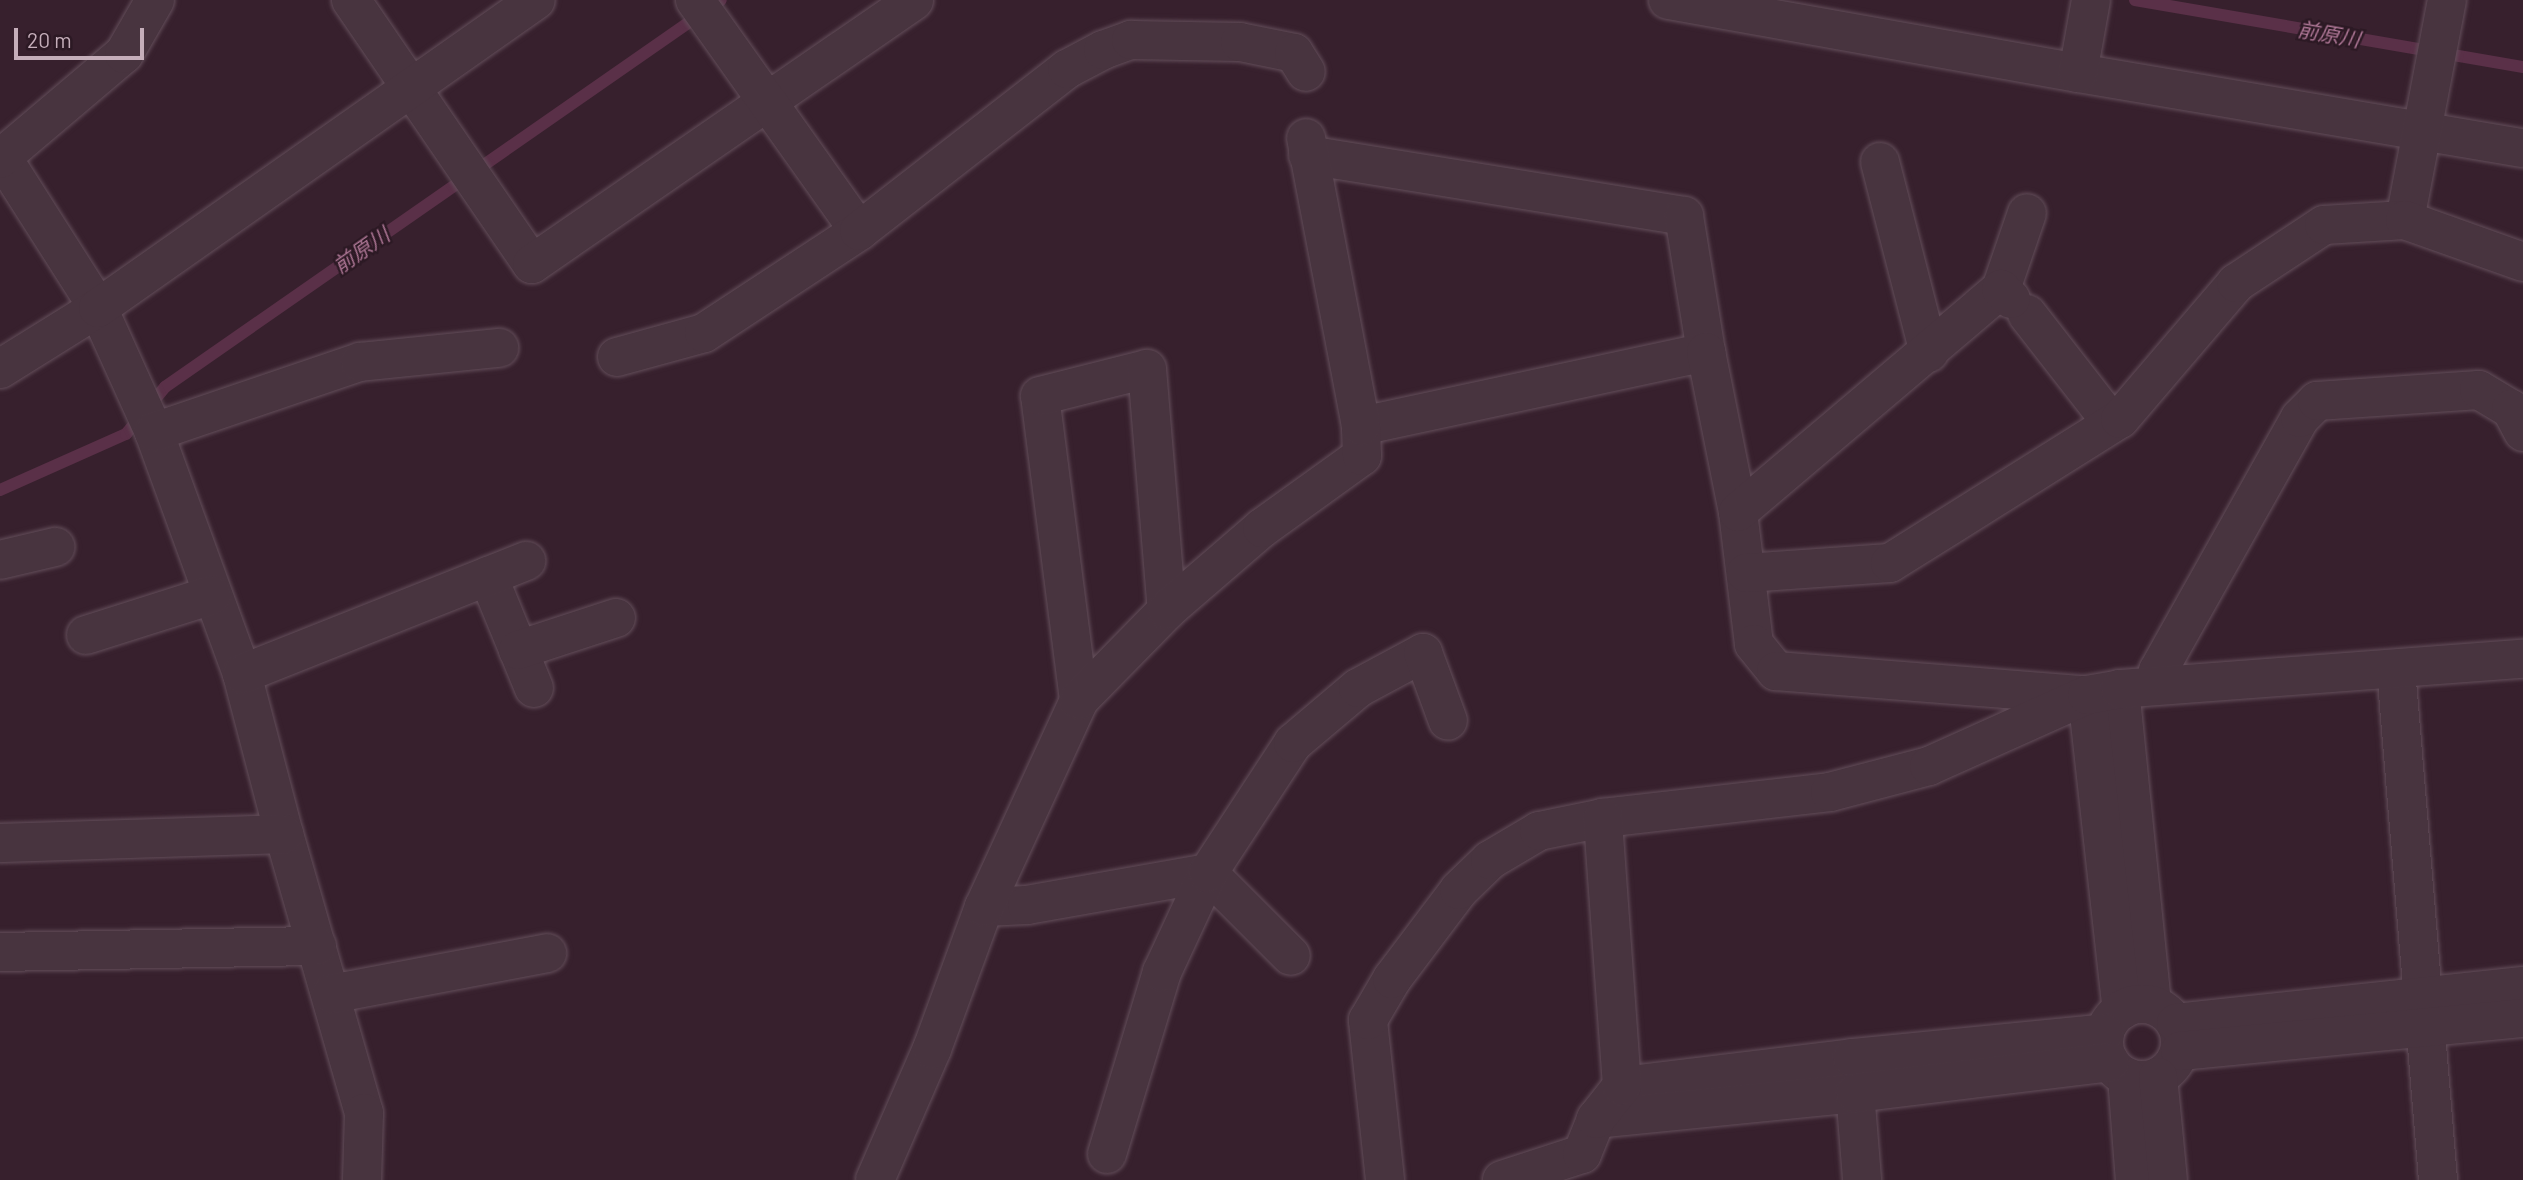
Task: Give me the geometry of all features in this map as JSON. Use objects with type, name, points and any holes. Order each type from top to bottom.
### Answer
[{"type":"street","points":[[155,0],[124,54],[1,157],[98,308],[154,432],[242,674],[284,834],[364,1112],[362,1180]]},
{"type":"street","points":[[351,0],[532,264],[914,0]]},
{"type":"street","points":[[0,369],[98,308],[536,0]]},
{"type":"street","points":[[695,0],[859,231]]},
{"type":"street","points":[[1668,0],[1729,5],[2078,74],[2523,148]]},
{"type":"street","points":[[2078,74],[2091,0]]},
{"type":"street","points":[[2406,220],[2447,0]]},
{"type":"street","points":[[617,357],[704,332],[859,231],[1067,69],[1131,40],[1240,42],[1294,53],[1306,72]]},
{"type":"street","points":[[875,1180],[932,1049],[984,907],[1079,700],[1167,610],[1262,528],[1362,456],[1361,426],[1307,147],[1684,216],[1706,352],[1738,512],[1754,644],[1776,671],[2104,692],[2158,685],[2523,659]]},
{"type":"street","points":[[1880,162],[1929,353]]},
{"type":"street","points":[[2027,213],[2013,301],[2112,423]]},
{"type":"street","points":[[1746,573],[1890,563],[2120,419],[2236,284],[2324,225],[2406,220],[2523,262]]},
{"type":"street","points":[[1738,512],[1929,353],[2013,301]]},
{"type":"street","points":[[154,432],[360,362],[499,348]]},
{"type":"street","points":[[1361,426],[1706,352]]},
{"type":"street","points":[[1079,700],[1040,396],[1147,369],[1167,610]]},
{"type":"street","points":[[2158,685],[2158,671],[2164,659],[2300,418],[2317,401],[2479,390],[2511,409],[2523,432]]},
{"type":"street","points":[[0,560],[55,547]]},
{"type":"street","points":[[242,674],[526,561]]},
{"type":"street","points":[[488,576],[534,688]]},
{"type":"street","points":[[86,635],[212,595]]},
{"type":"street","points":[[518,650],[615,618]]},
{"type":"street","points":[[1107,1154],[1162,972],[1208,873],[1293,743],[1358,688],[1423,653],[1448,721]]},
{"type":"street","points":[[2396,669],[2438,1180]]},
{"type":"street","points":[[1385,1180],[1368,1020],[1392,979],[1459,890],[1490,860],[1539,831],[1603,818],[1830,792],[1929,766],[2104,692]]},
{"type":"street","points":[[2104,692],[2141,1042],[2168,1180]]},
{"type":"street","points":[[1502,1180],[1583,1167],[1596,1119],[1622,1086],[1603,818]]},
{"type":"street","points":[[0,843],[284,834]]},
{"type":"street","points":[[984,907],[1027,905],[1208,873]]},
{"type":"street","points":[[1208,873],[1291,956]]},
{"type":"street","points":[[0,952],[317,946]]},
{"type":"street","points":[[331,994],[547,953]]},
{"type":"street","points":[[1596,1119],[1853,1075],[2424,1012],[2523,986]]},
{"type":"street","points":[[2424,1012],[2523,1018]]},
{"type":"street","points":[[2135,1180],[2141,1042]]},
{"type":"street","points":[[1622,1086],[1853,1075]]},
{"type":"street","points":[[1853,1075],[1862,1180]]},
{"type":"waterway","name":"前原川","points":[[0,490],[126,434],[165,387],[721,0]]},
{"type":"waterway","name":"前原川","points":[[2135,0],[2523,67]]}]
